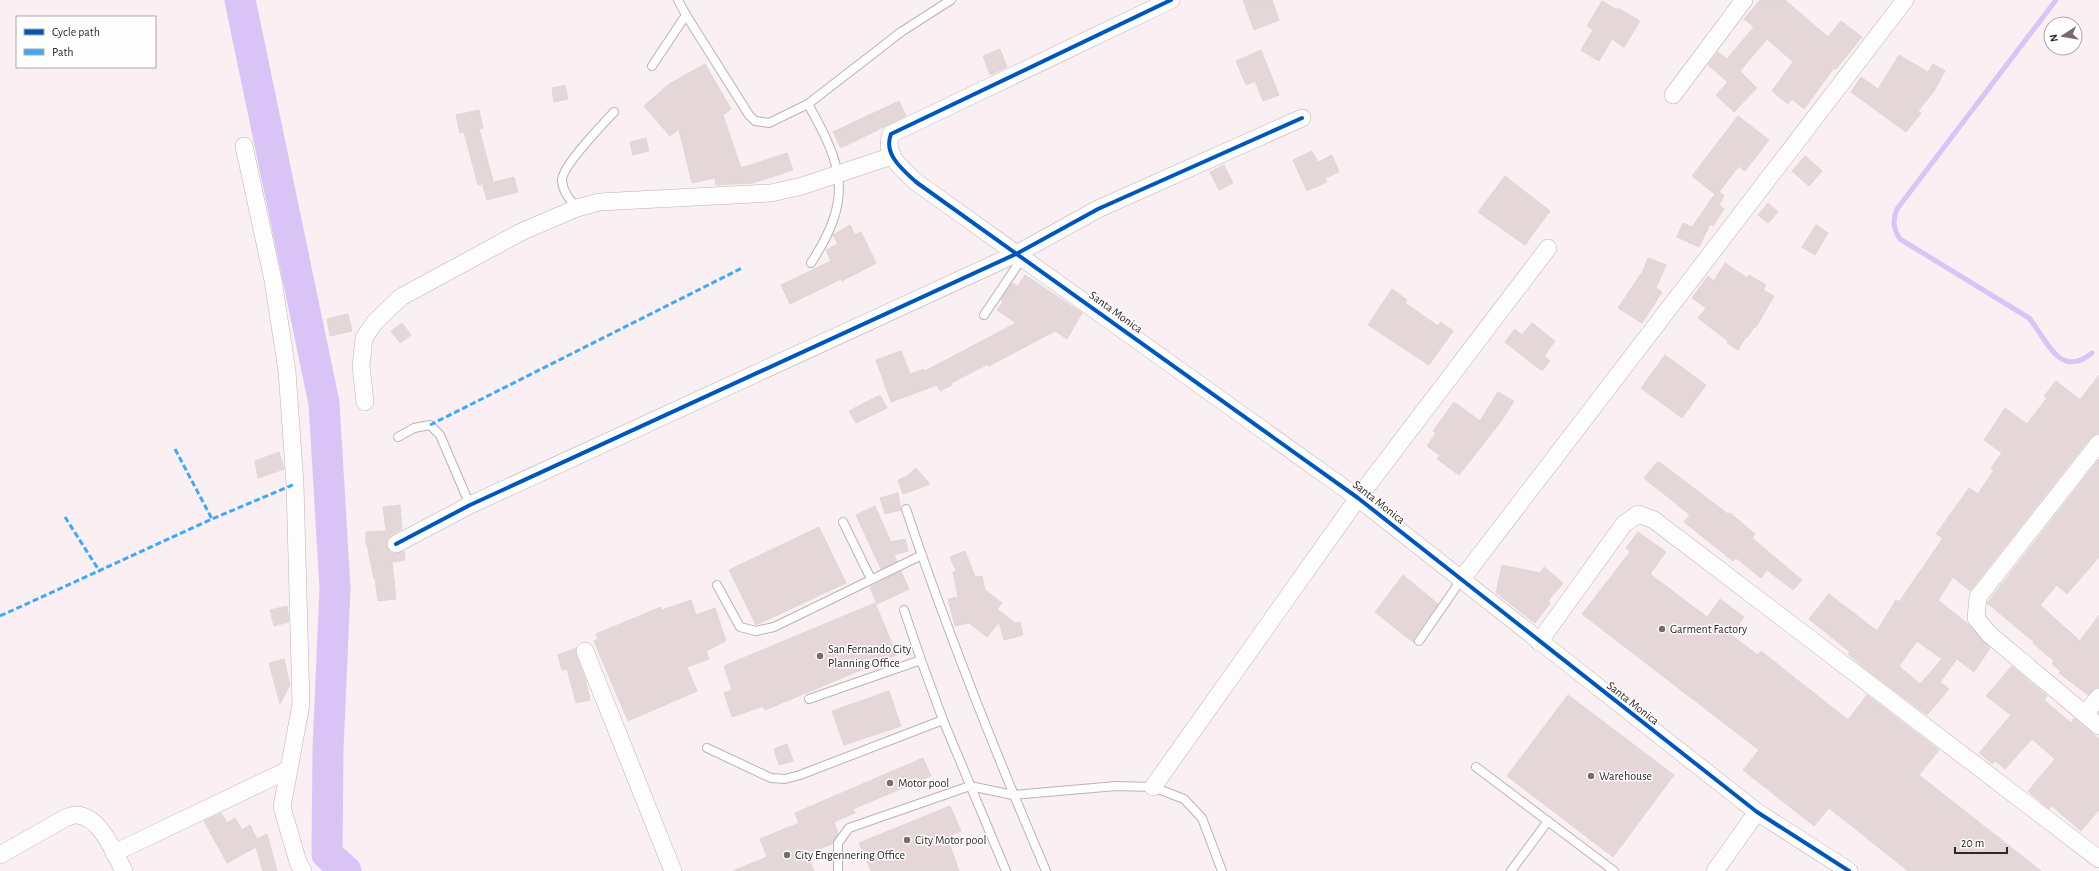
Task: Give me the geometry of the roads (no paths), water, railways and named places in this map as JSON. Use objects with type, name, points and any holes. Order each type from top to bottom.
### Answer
[{"type":"street","points":[[365,402],[361,366],[364,338],[385,312],[401,297],[521,232],[576,208],[599,202],[771,193],[802,186],[892,156],[888,146],[891,134],[1142,6],[1171,0]]},
{"type":"street","points":[[1673,95],[1744,0]]},
{"type":"street","points":[[1461,580],[1905,0]]},
{"type":"street","points":[[396,544],[470,505],[1020,255],[1098,209],[1302,118]]},
{"type":"street","points":[[244,146],[276,295],[287,371],[295,484],[301,704],[282,807],[298,862],[303,871]]},
{"type":"street","name":"Santa Monica","points":[[892,156],[900,167],[916,182],[1358,498],[1539,642],[1757,812],[1849,871]]},
{"type":"street","points":[[1154,787],[1358,498],[1548,248]]},
{"type":"street","points":[[2099,443],[1978,597],[1976,618],[1989,634],[2099,726]]},
{"type":"street","points":[[1539,642],[1624,524],[1638,514],[1654,520],[2099,859]]},
{"type":"street","points":[[585,651],[673,871]]},
{"type":"street","points":[[2085,714],[2099,697]]},
{"type":"street","points":[[114,854],[288,770]]},
{"type":"street","points":[[1715,871],[1757,812]]},
{"type":"street","points":[[0,855],[65,818],[77,814],[93,820],[124,871]]},
{"type":"lane","points":[[678,0],[741,103],[755,121],[769,123],[808,104],[901,32],[949,1]]},
{"type":"lane","points":[[652,66],[686,15]]},
{"type":"lane","points":[[808,104],[826,135],[839,173],[838,199],[834,220],[827,238],[811,262]]},
{"type":"lane","points":[[576,208],[564,192],[562,180],[566,168],[614,112]]},
{"type":"lane","points":[[984,314],[1020,255]]},
{"type":"lane","points":[[398,437],[414,428],[430,425],[440,435],[470,505]]},
{"type":"lane","points":[[906,509],[1013,795],[1046,871]]},
{"type":"lane","points":[[843,522],[871,580]]},
{"type":"lane","points":[[717,585],[740,627],[756,631],[774,627],[922,555]]},
{"type":"lane","points":[[1419,641],[1461,580]]},
{"type":"lane","points":[[904,610],[920,660],[943,720],[1006,871]]},
{"type":"lane","points":[[809,699],[920,660]]},
{"type":"lane","points":[[707,748],[771,778],[785,779],[800,775],[943,720]]},
{"type":"lane","points":[[1476,767],[1614,871]]},
{"type":"lane","points":[[838,871],[838,843],[848,828],[970,786],[1013,795],[1116,786],[1154,787],[1184,799],[1202,818],[1222,871]]},
{"type":"lane","points":[[1511,871],[1548,821]]},
{"type":"waterway","points":[[240,0],[324,403],[335,588],[328,749],[327,854],[346,871]]},
{"type":"waterway","points":[[2056,0],[1897,209],[1894,217],[1894,224],[1900,239],[2029,318],[2055,354],[2062,359],[2071,362],[2081,360],[2092,353]]},
{"type":"place","name":"Garment Factory","points":[[1662,629]]},
{"type":"place","name":"San Fernando City Planning Office","points":[[820,656]]},
{"type":"place","name":"Warehouse","points":[[1591,776]]},
{"type":"place","name":"Motor pool","points":[[890,783]]},
{"type":"place","name":"City Motor pool","points":[[907,840]]},
{"type":"place","name":"City Engennering Office","points":[[787,855]]}]
